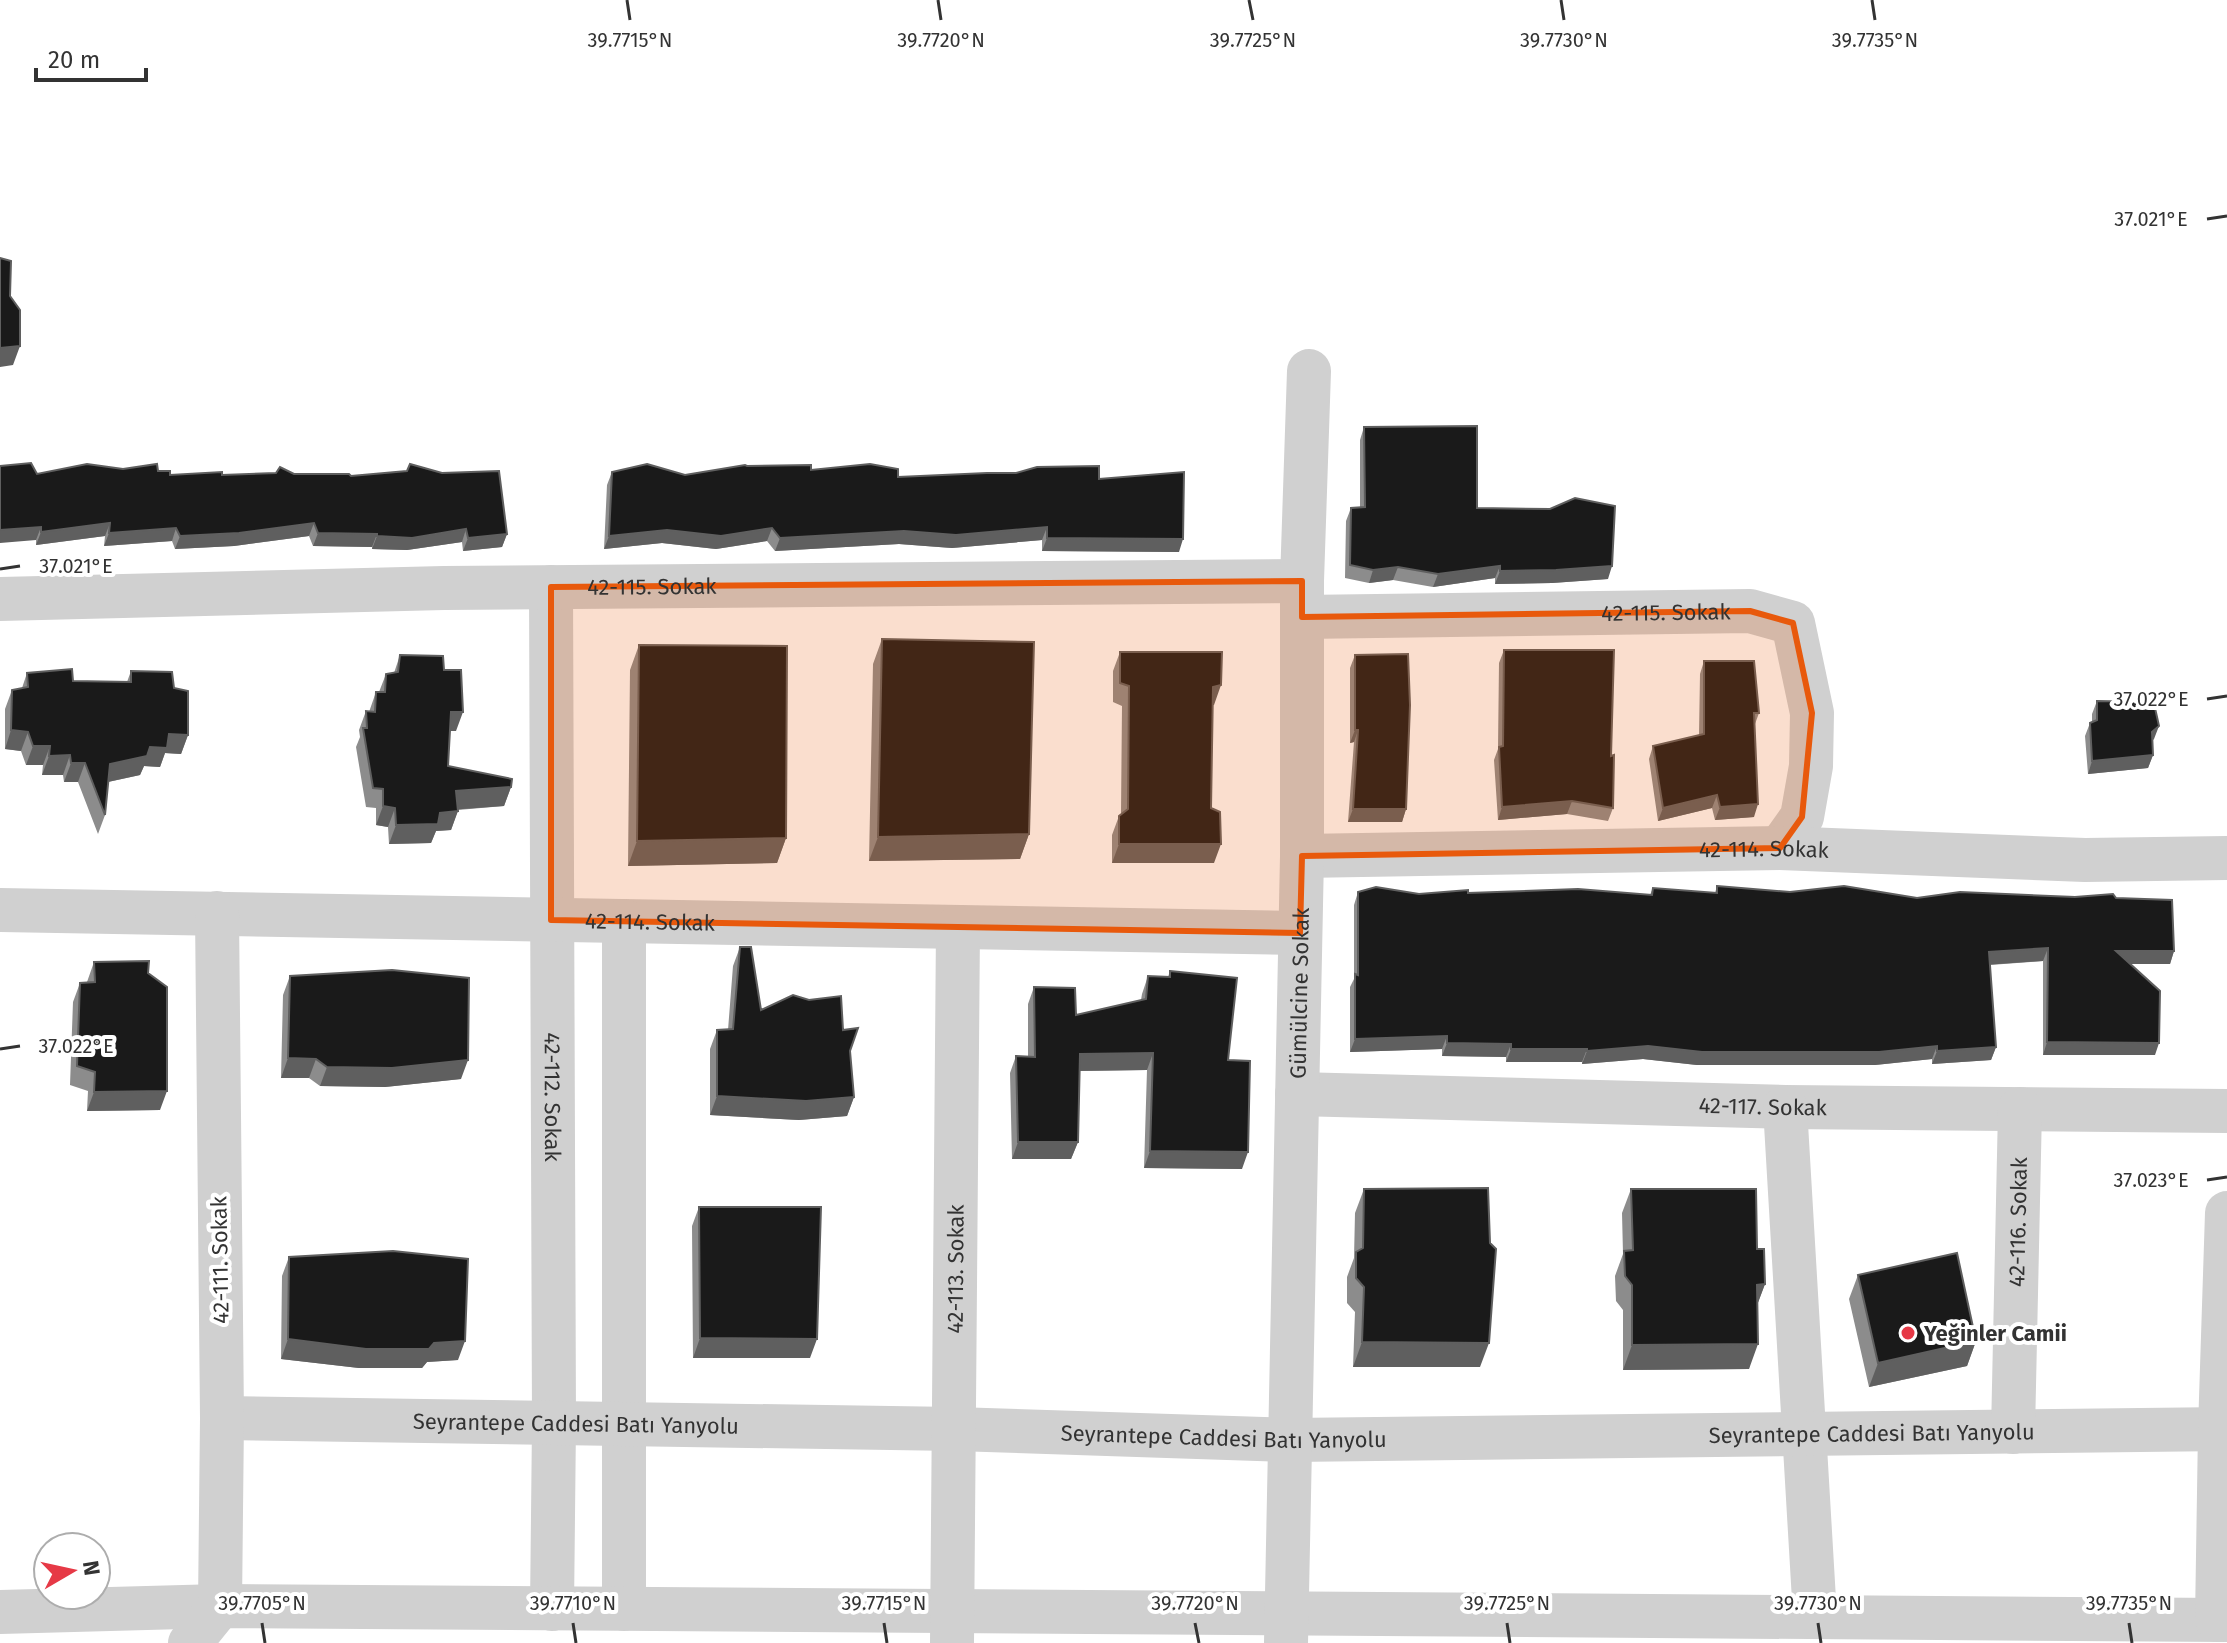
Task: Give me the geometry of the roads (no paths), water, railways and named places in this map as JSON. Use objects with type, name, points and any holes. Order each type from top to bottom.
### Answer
[{"type":"street","name":"Gümülcine Sokak","points":[[1287,1628],[1302,856],[1302,599],[1309,371]]},
{"type":"street","name":"42-115. Sokak","points":[[0,599],[551,587],[1302,599],[1750,611],[1793,623],[1812,713],[1811,766],[1802,817],[1780,848]]},
{"type":"street","name":"42-112. Sokak","points":[[551,587],[552,1609]]},
{"type":"street","name":"42-114. Sokak","points":[[1302,856],[1780,848],[2085,860],[2227,858]]},
{"type":"street","name":"42-114. Sokak","points":[[0,910],[1300,933]]},
{"type":"street","name":"42-111. Sokak","points":[[217,913],[222,1418],[220,1606]]},
{"type":"street","points":[[624,921],[624,1609]]},
{"type":"street","name":"42-113. Sokak","points":[[952,1627],[958,927]]},
{"type":"street","name":"42-117. Sokak","points":[[1297,1094],[1785,1107],[2227,1111]]},
{"type":"street","points":[[1785,1107],[1815,1617]]},
{"type":"street","name":"42-116. Sokak","points":[[2013,1432],[2020,1109]]},
{"type":"street","points":[[9,1622],[220,1606],[624,1609],[952,1627],[1636,1630],[1815,1617],[1987,1631],[2222,1620],[2227,1213]]},
{"type":"street","name":"Seyrantepe Caddesi Batı Yanyolu","points":[[222,1418],[955,1429],[1291,1440],[2224,1429]]},
{"type":"street","points":[[190,1643],[220,1606]]},
{"type":"place","name":"Yeğinler Camii","points":[[1908,1333]]}]
